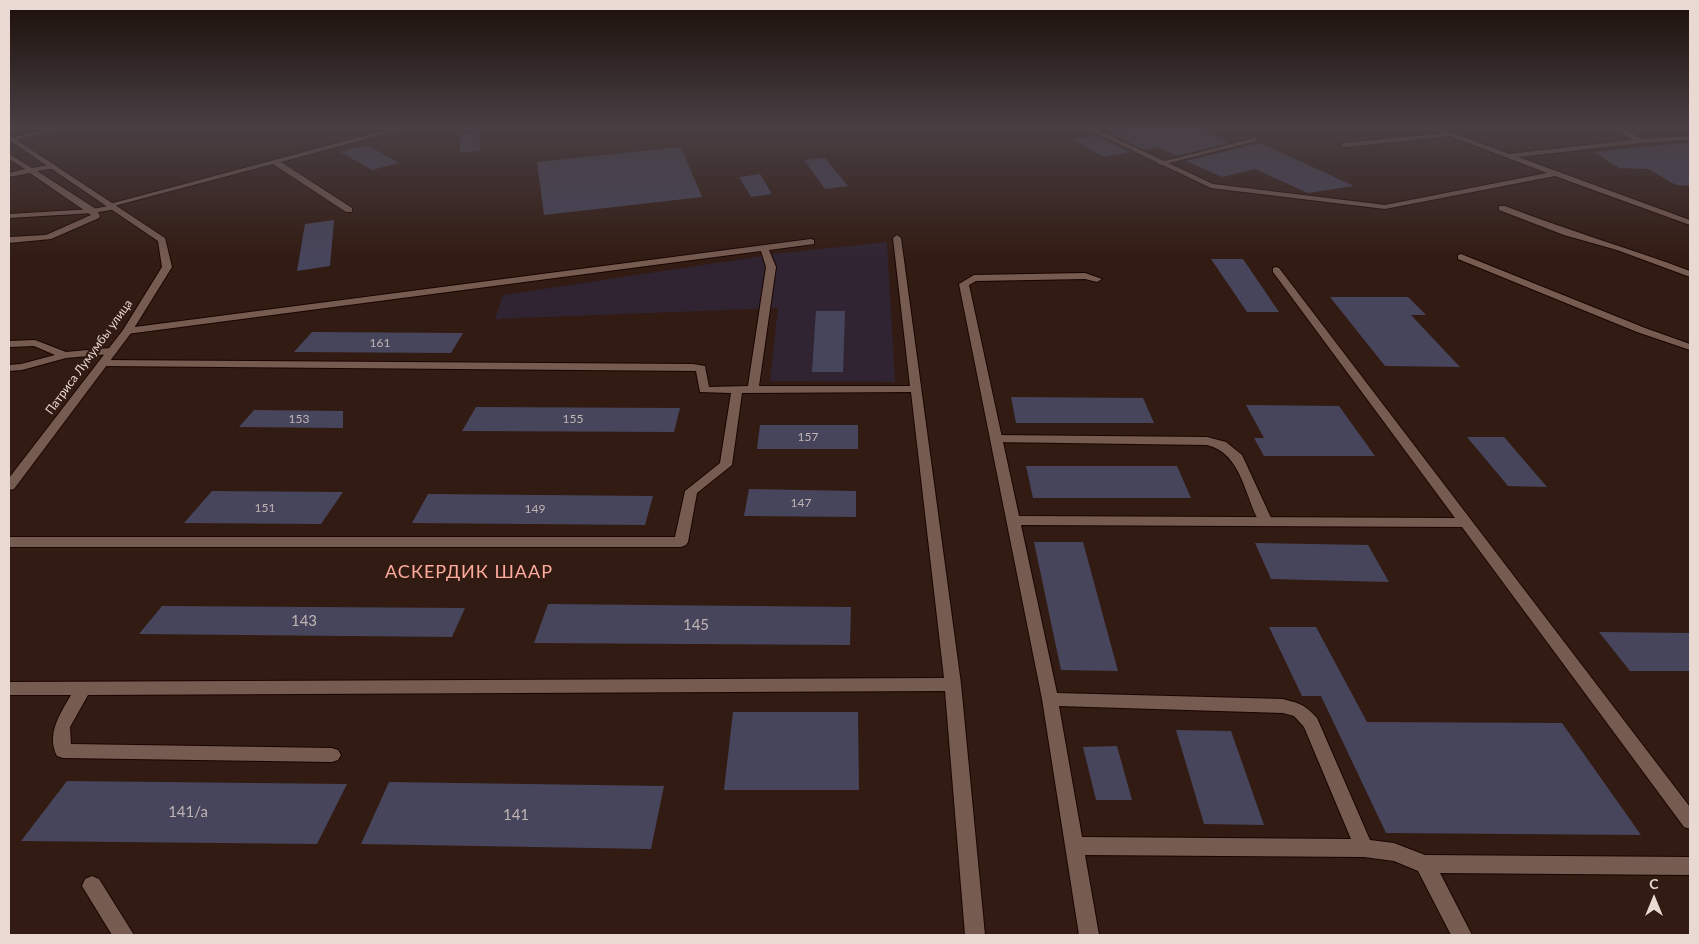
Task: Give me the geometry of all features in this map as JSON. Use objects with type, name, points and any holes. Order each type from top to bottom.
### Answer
[{"type":"street","points":[[9,240],[48,237],[96,216],[93,211],[35,173]]},
{"type":"street","name":"Патриса Лумумбы улица","points":[[9,486],[126,331],[167,267],[162,240],[62,173]]},
{"type":"street","points":[[9,216],[93,211],[234,173]]},
{"type":"street","points":[[292,173],[349,210]]},
{"type":"street","points":[[1183,173],[1211,186],[1386,207],[1553,174],[1690,223]]},
{"type":"street","points":[[1502,208],[1567,233],[1620,248],[1690,274]]},
{"type":"street","points":[[897,238],[953,684],[975,935]]},
{"type":"street","points":[[126,331],[811,242]]},
{"type":"street","points":[[753,390],[771,267],[764,248]]},
{"type":"street","points":[[1461,257],[1641,330],[1690,347]]},
{"type":"street","points":[[1276,270],[1690,821]]},
{"type":"street","points":[[1089,935],[1050,699],[964,284],[974,278],[1085,276],[1097,279]]},
{"type":"street","points":[[9,344],[35,343],[65,355]]},
{"type":"street","points":[[9,368],[22,367],[65,355],[110,351]]},
{"type":"street","points":[[102,363],[693,367],[701,368],[704,390],[916,388]]},
{"type":"street","points":[[9,542],[681,542],[691,491],[726,465],[737,391]]},
{"type":"street","points":[[996,439],[1207,441],[1222,445],[1238,458],[1266,522]]},
{"type":"street","points":[[1013,520],[1467,523]]},
{"type":"street","points":[[9,689],[953,684]]},
{"type":"street","points":[[82,689],[62,727],[63,751],[332,755]]},
{"type":"street","points":[[1050,699],[1283,706],[1299,710],[1311,724],[1364,848]]},
{"type":"street","points":[[1074,846],[1364,848],[1394,852],[1425,864],[1690,866]]},
{"type":"street","points":[[1425,864],[1462,935]]},
{"type":"street","points":[[92,886],[124,935]]},
{"type":"shaded area","points":[[887,242],[895,382],[770,381],[778,308],[495,319],[503,295],[783,253]]},
{"type":"building","points":[[538,173],[692,173],[702,197],[544,215]]},
{"type":"building","points":[[813,173],[837,173],[848,186],[825,189]]},
{"type":"building","points":[[1213,173],[1238,173],[1222,177]]},
{"type":"building","points":[[1264,173],[1326,173],[1354,186],[1308,193]]},
{"type":"building","points":[[1655,173],[1690,173],[1690,186],[1676,185]]},
{"type":"building","points":[[760,174],[772,194],[751,197],[739,177]]},
{"type":"building","points":[[334,220],[330,266],[297,271],[305,224]]},
{"type":"building","points":[[1211,259],[1243,259],[1279,312],[1247,312]]},
{"type":"building","points":[[1330,297],[1408,297],[1426,315],[1411,315],[1460,367],[1385,366]]},
{"type":"building","points":[[816,311],[845,311],[843,372],[812,372]]},
{"type":"building","points":[[312,332],[463,333],[451,353],[294,352]]},
{"type":"building","points":[[1011,397],[1143,398],[1154,423],[1016,423]]},
{"type":"building","points":[[1246,405],[1339,406],[1375,456],[1264,456],[1254,438],[1264,438]]},
{"type":"building","points":[[476,407],[680,408],[674,432],[462,431]]},
{"type":"building","points":[[254,410],[343,411],[343,428],[239,427]]},
{"type":"building","points":[[760,425],[858,425],[858,449],[757,449]]},
{"type":"building","points":[[1467,437],[1504,437],[1547,487],[1508,486]]},
{"type":"building","points":[[1026,466],[1177,466],[1191,498],[1033,498]]},
{"type":"building","points":[[749,489],[856,491],[856,517],[744,516]]},
{"type":"building","points":[[212,491],[343,492],[321,524],[184,523]]},
{"type":"building","points":[[428,494],[653,496],[645,525],[412,523]]},
{"type":"building","points":[[1034,542],[1083,542],[1118,671],[1061,670]]},
{"type":"building","points":[[1255,543],[1368,545],[1389,582],[1271,579]]},
{"type":"building","points":[[548,604],[851,607],[850,645],[534,643]]},
{"type":"building","points":[[162,606],[465,608],[452,637],[139,634]]},
{"type":"building","points":[[1269,627],[1316,627],[1367,722],[1562,723],[1641,835],[1386,833],[1321,696],[1302,696]]},
{"type":"building","points":[[1599,632],[1690,633],[1690,671],[1630,671]]},
{"type":"building","points":[[733,712],[858,712],[859,790],[724,790]]},
{"type":"building","points":[[1176,730],[1231,731],[1264,825],[1204,824]]},
{"type":"building","points":[[1117,746],[1132,800],[1096,800],[1083,747]]},
{"type":"building","points":[[67,781],[347,784],[317,844],[21,841]]},
{"type":"building","points":[[389,782],[664,786],[651,849],[361,844]]},
{"type":"district","name":"АСКЕРДИК ШААР","points":[[469,572]]}]
